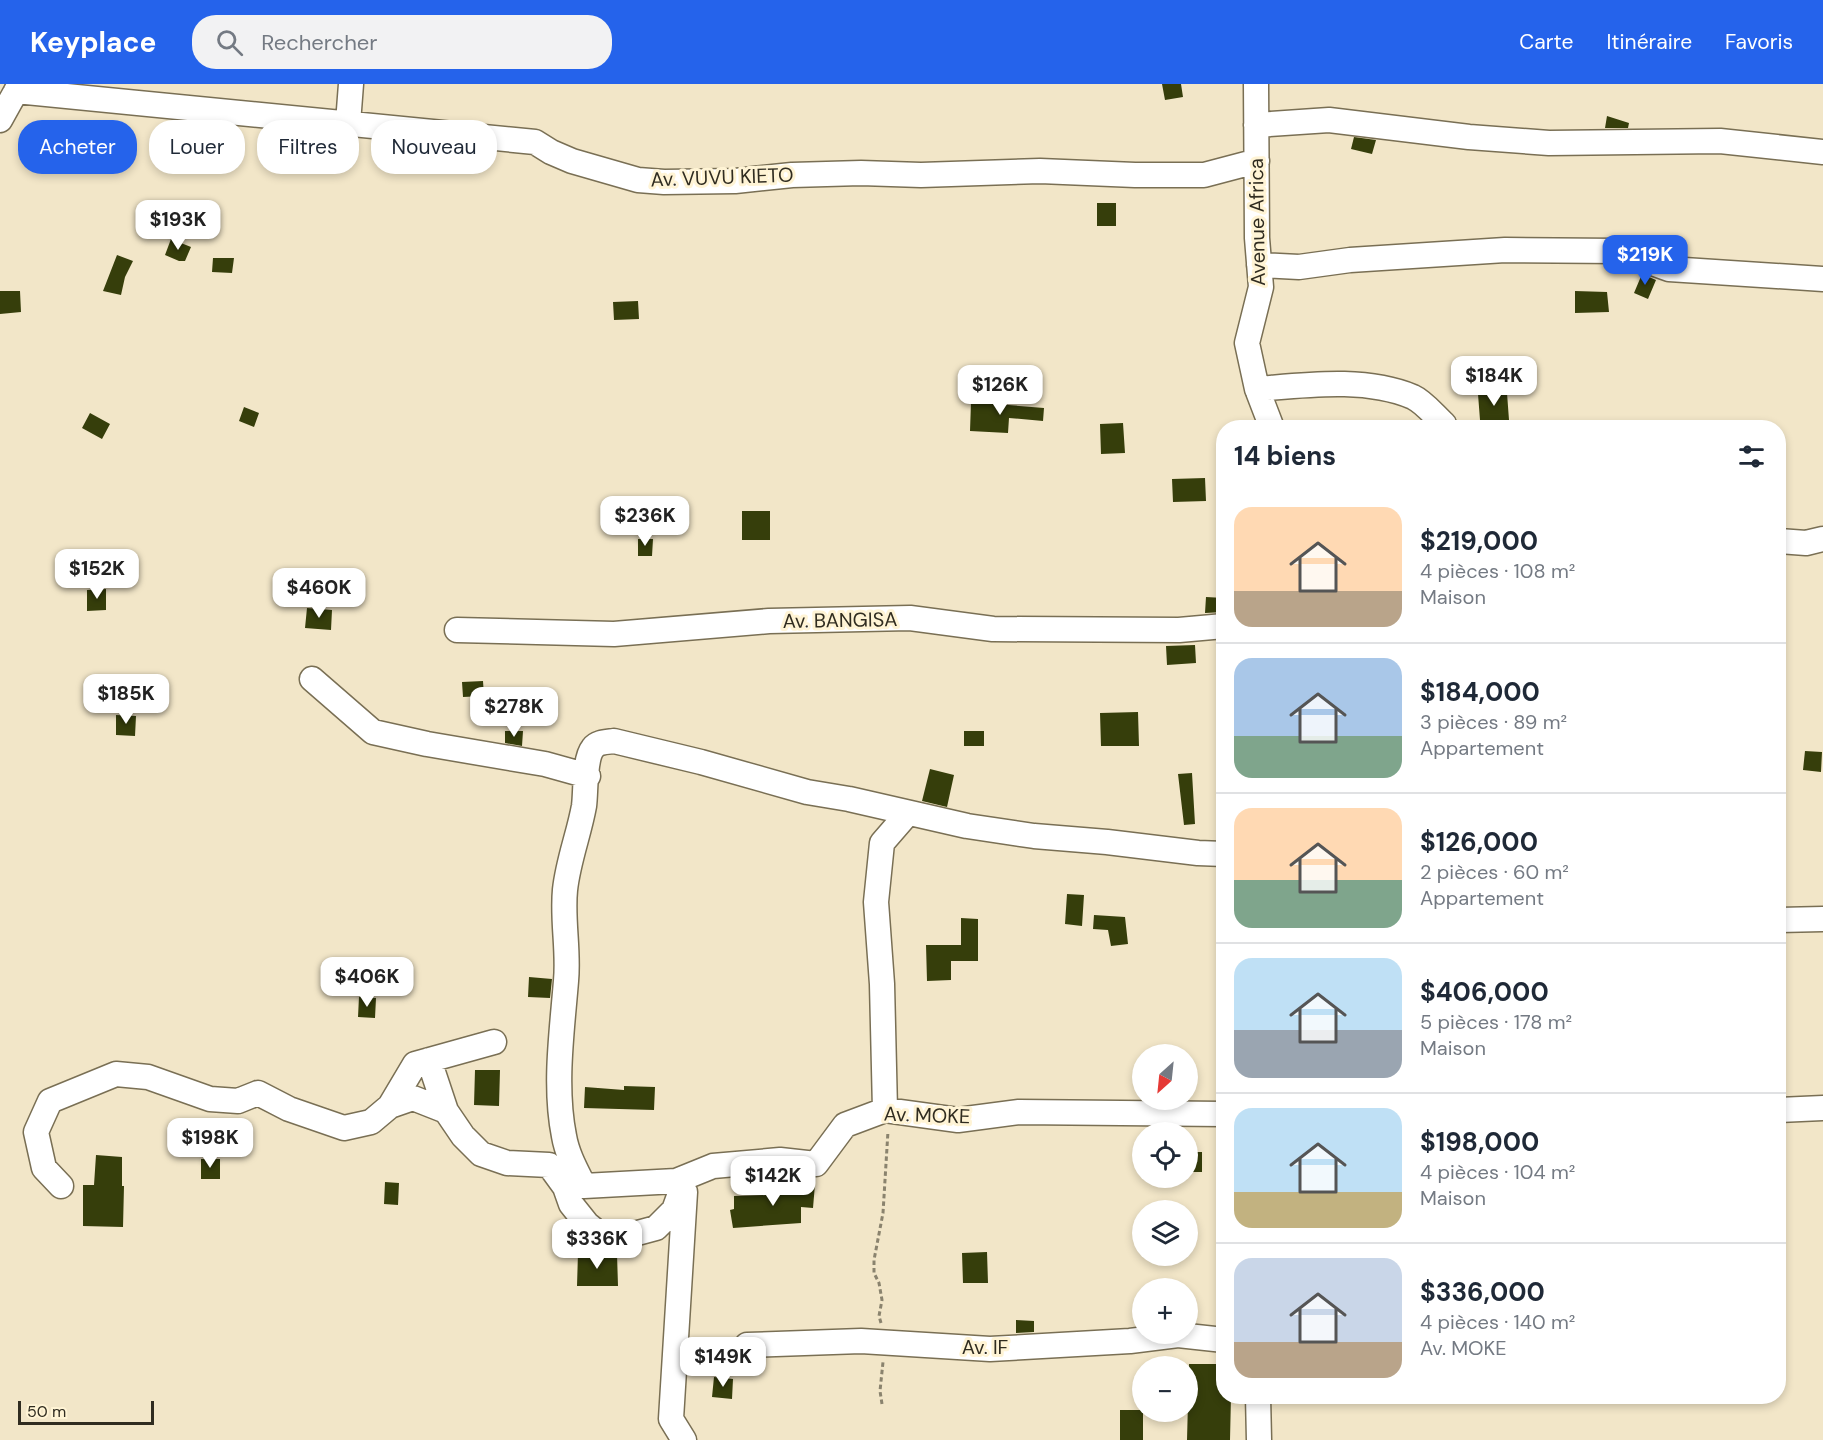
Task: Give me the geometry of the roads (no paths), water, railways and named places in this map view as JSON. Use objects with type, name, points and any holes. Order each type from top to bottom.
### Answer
[{"type":"street","points":[[348,120],[351,84]]},
{"type":"street","name":"Avenue Africa","points":[[1256,84],[1261,287],[1247,343],[1257,389],[1269,420]]},
{"type":"street","points":[[0,120],[18,87]]},
{"type":"street","name":"Av. VUVU KIETO","points":[[18,87],[320,120]]},
{"type":"street","points":[[1256,125],[1329,120],[1469,137],[1549,143],[1720,141],[1823,152]]},
{"type":"street","name":"Av. VUVU KIETO","points":[[359,124],[535,142],[572,161],[638,180],[664,182],[735,181],[861,173],[921,175],[1040,171],[1204,175],[1257,161]]},
{"type":"street","points":[[1259,265],[1299,267],[1350,260],[1505,250],[1618,251],[1669,269],[1823,279]]},
{"type":"street","points":[[1257,389],[1319,385],[1372,386],[1415,398],[1440,420]]},
{"type":"street","points":[[1786,542],[1806,543],[1823,539]]},
{"type":"street","name":"Av. BANGISA","points":[[457,630],[614,634],[769,621],[910,618],[993,629],[1179,630],[1216,627]]},
{"type":"street","points":[[312,680],[373,732],[427,744],[545,764],[588,776],[588,758],[593,747],[602,742],[614,741],[701,762],[807,792],[849,799],[967,826],[1034,836],[1216,854]]},
{"type":"street","name":"Av. MOKE","points":[[588,776],[584,807],[572,850],[565,891],[567,977],[562,1027],[560,1103],[564,1136],[573,1166],[584,1186],[676,1181],[713,1166],[780,1160],[816,1164],[845,1125],[887,1118],[958,1120],[1019,1112],[1216,1114]]},
{"type":"street","points":[[887,1118],[882,984],[876,902],[882,843],[908,813]]},
{"type":"street","points":[[1786,920],[1823,919]]},
{"type":"street","points":[[61,1186],[44,1168],[36,1132],[50,1101],[116,1074],[148,1077],[210,1099],[238,1101],[258,1093],[289,1109],[344,1128],[371,1122],[390,1106],[416,1064],[494,1042]]},
{"type":"street","points":[[429,1060],[446,1111],[463,1136],[481,1154],[507,1163],[549,1165],[565,1187],[571,1204],[587,1224],[608,1241],[656,1228],[674,1210],[686,1177]]},
{"type":"street","points":[[390,1106],[413,1098],[446,1111]]},
{"type":"street","points":[[1786,1110],[1823,1108]]},
{"type":"street","points":[[684,1440],[671,1419],[686,1177]]},
{"type":"street","name":"Av. IF","points":[[747,1345],[861,1341],[990,1349],[1130,1341],[1178,1335],[1216,1339]]},
{"type":"street","points":[[1258,1404],[1258,1440]]}]
